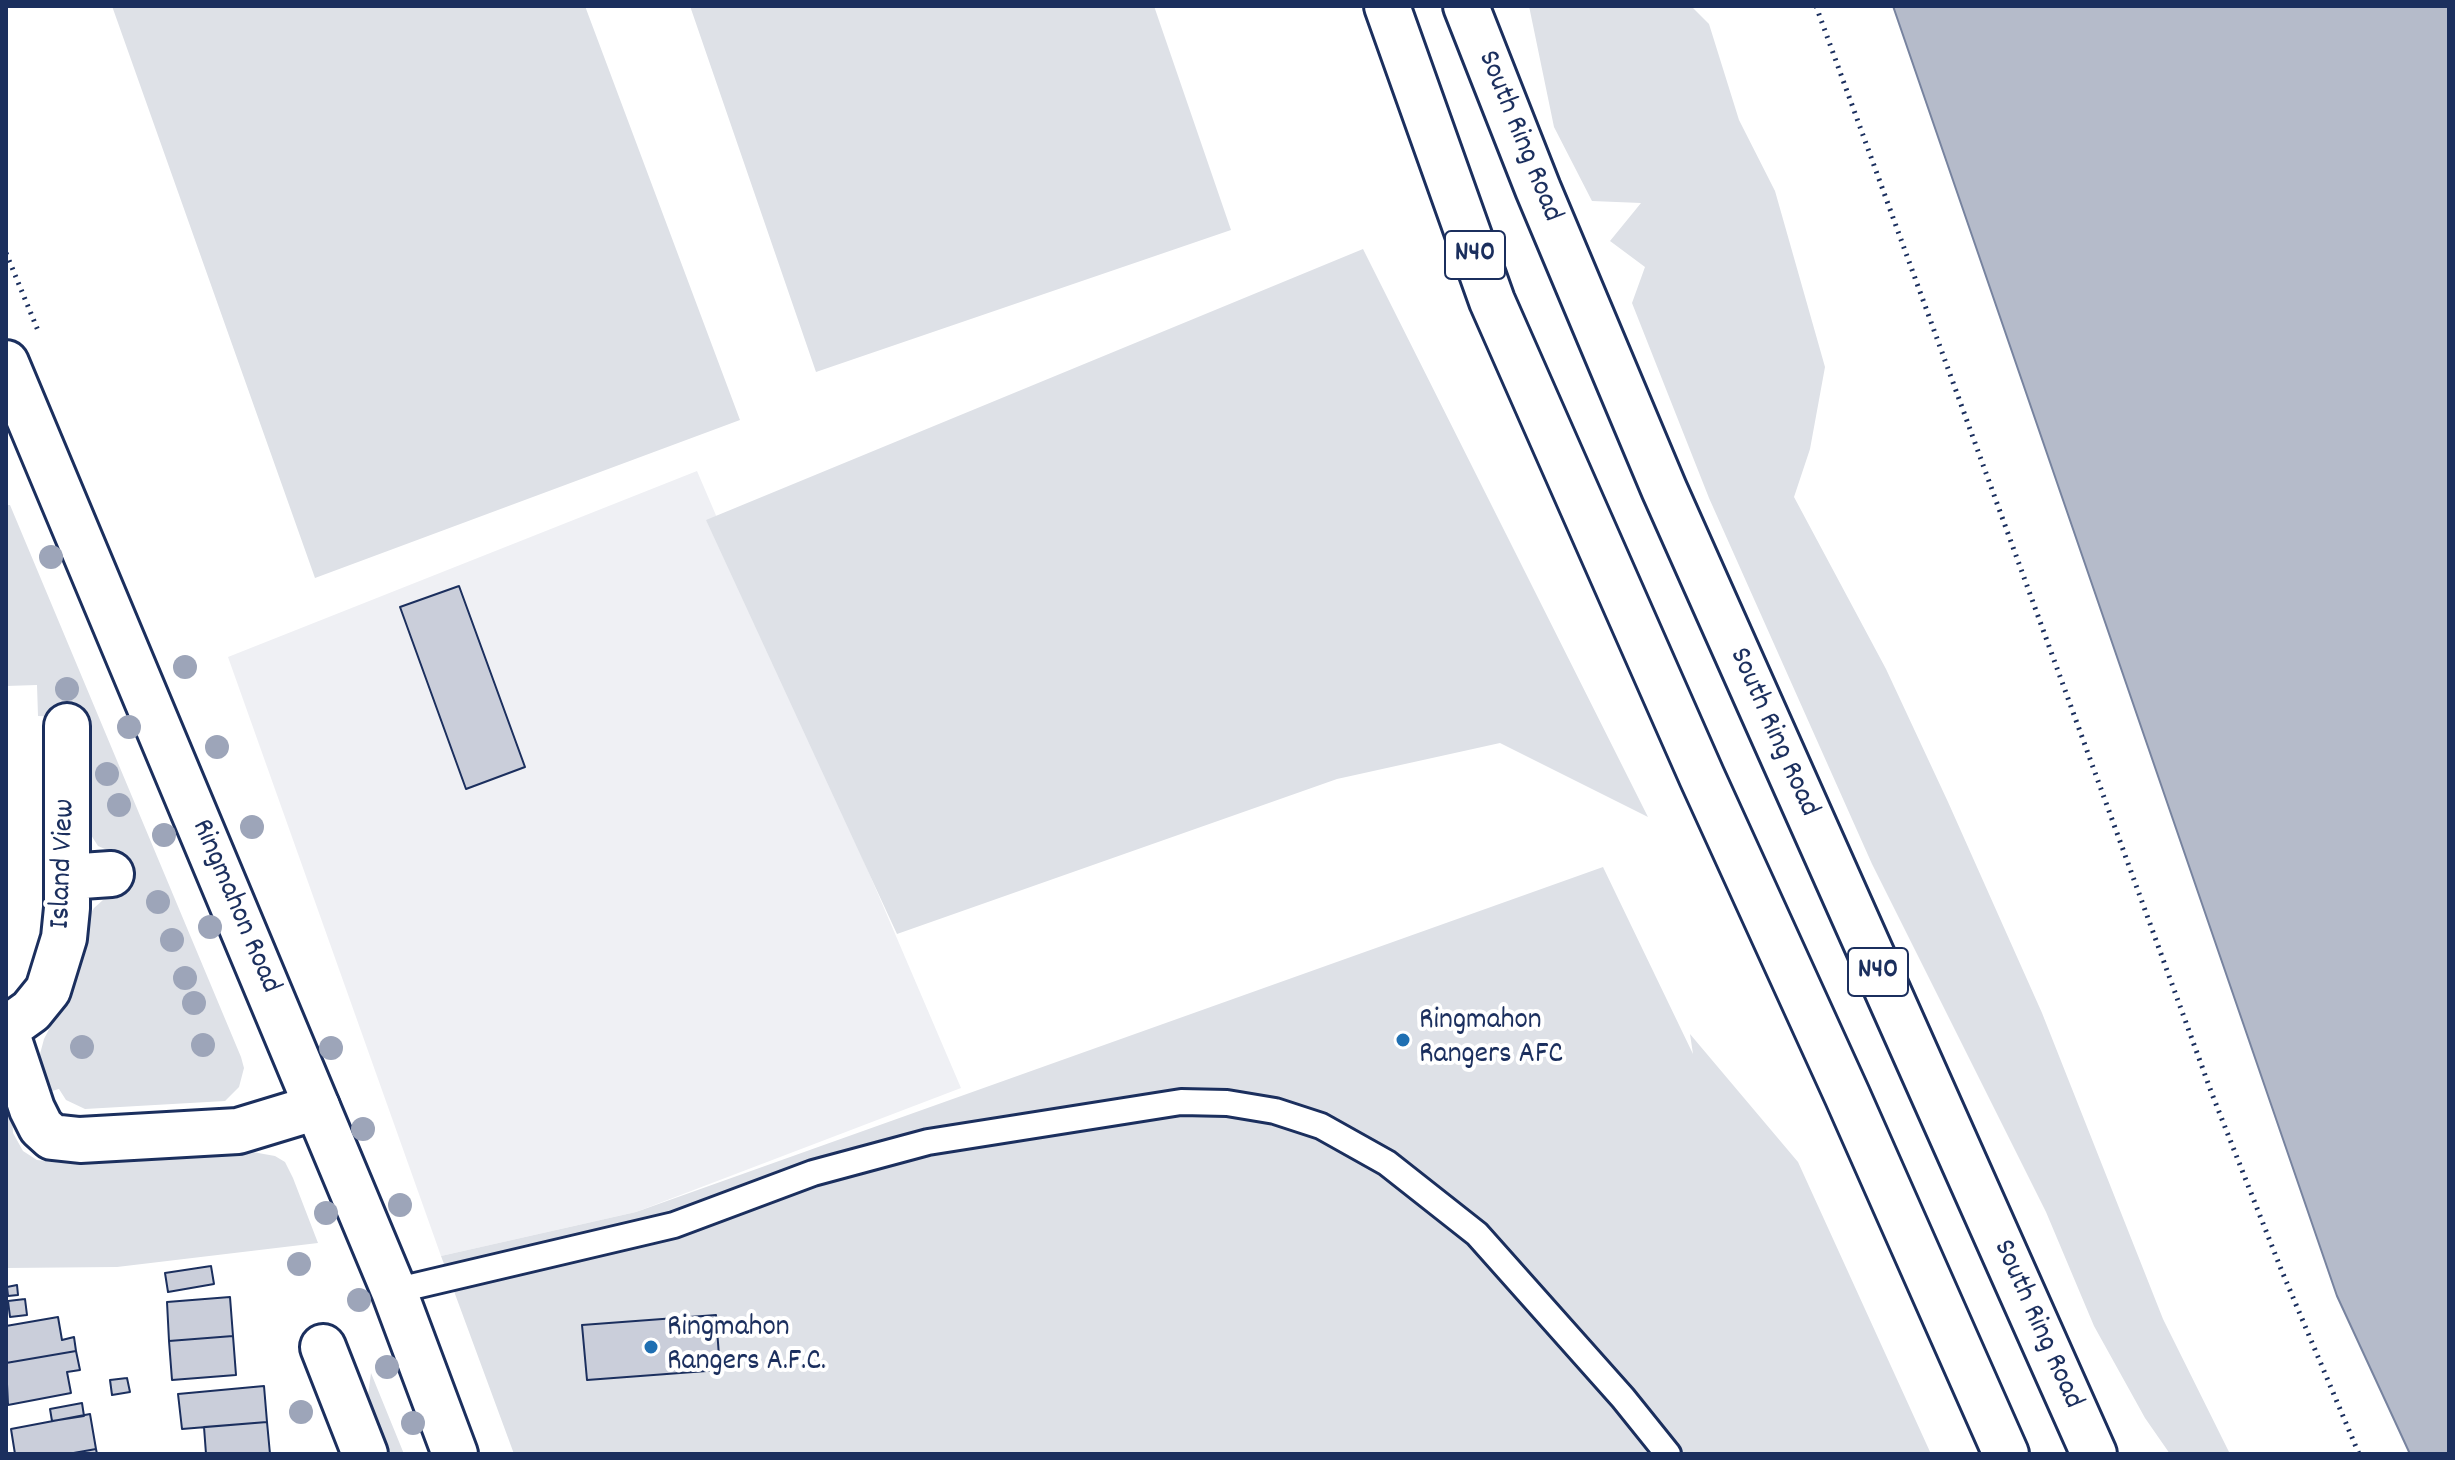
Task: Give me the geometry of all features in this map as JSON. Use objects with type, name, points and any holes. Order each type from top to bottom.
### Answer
[{"type":"main road","name":"N40","points":[[1387,6],[1492,301],[2006,1454]]},
{"type":"main road","name":"South Ring Road","points":[[1466,6],[1538,189],[1664,489],[2094,1454]]},
{"type":"main road","name":"Ringmahon Road","points":[[6,363],[394,1291],[455,1454]]},
{"type":"main road","name":"Island View","points":[[6,1030],[31,1011],[48,990],[64,938],[67,726]]},
{"type":"main road","points":[[67,877],[111,874]]},
{"type":"main road","points":[[6,1030],[32,1109],[41,1127],[52,1137],[80,1140],[238,1131],[317,1107]]},
{"type":"main road","points":[[323,1347],[365,1454]]},
{"type":"lane","points":[[394,1291],[674,1225],[813,1173],[928,1142],[1181,1102],[1227,1103],[1275,1111],[1321,1126],[1387,1163],[1466,1225],[1551,1315],[1668,1454]]},
{"type":"path","points":[[1816,6],[2212,1094],[2359,1454]]},
{"type":"shaded area","points":[[112,6],[585,6],[740,420],[315,578]]},
{"type":"shaded area","points":[[690,6],[1154,6],[1231,230],[816,372]]},
{"type":"shaded area","points":[[1529,6],[1691,6],[1709,24],[1739,120],[1775,191],[1825,367],[1810,449],[1794,497],[1886,669],[1948,802],[2042,1013],[2163,1319],[2230,1454],[2170,1454],[2145,1418],[2094,1326],[2046,1212],[1872,864],[1709,498],[1632,303],[1645,267],[1610,241],[1641,203],[1592,201],[1554,127]]},
{"type":"shaded area","points":[[1363,249],[1648,817],[1500,743],[1337,779],[897,934],[706,520]]},
{"type":"shaded area","points":[[697,471],[961,1088],[636,1212],[441,1256],[228,657]]},
{"type":"shaded area","points":[[6,505],[10,505],[241,1057],[244,1068],[239,1087],[225,1101],[85,1109],[66,1100],[59,1089],[48,1092],[40,1054],[44,1039],[67,994],[87,920],[103,900],[131,888],[124,857],[98,846],[91,835],[86,718],[38,716],[37,685],[6,686]]},
{"type":"shaded area","name":"Ringmahon Rangers AFC","points":[[1603,867],[1693,1054],[1690,1034],[1798,1162],[1931,1454],[514,1454],[441,1256],[636,1212]]},
{"type":"shaded area","points":[[6,1087],[11,1099],[13,1133],[23,1151],[37,1160],[65,1163],[247,1151],[275,1156],[285,1162],[293,1178],[318,1243],[117,1267],[6,1268]]},
{"type":"shaded area","points":[[371,1373],[404,1454],[387,1454],[373,1420],[367,1403]]},
{"type":"water","points":[[1893,6],[2449,6],[2449,1454],[2410,1454],[2337,1296]]},
{"type":"building","points":[[459,586],[525,767],[466,789],[400,607]]},
{"type":"building","points":[[211,1266],[214,1284],[168,1292],[165,1273]]},
{"type":"building","points":[[17,1285],[18,1295],[8,1296],[7,1287]]},
{"type":"building","points":[[230,1297],[233,1336],[169,1341],[167,1302]]},
{"type":"building","points":[[25,1299],[27,1315],[10,1317],[8,1301]]},
{"type":"building","name":"Ringmahon Rangers A.F.C.","points":[[716,1315],[720,1370],[587,1380],[582,1325]]},
{"type":"building","points":[[58,1317],[62,1340],[74,1337],[76,1351],[6,1363],[6,1326]]},
{"type":"building","points":[[233,1336],[236,1375],[172,1380],[169,1341]]},
{"type":"building","points":[[76,1351],[80,1370],[67,1372],[71,1393],[8,1405],[6,1363]]},
{"type":"building","points":[[127,1378],[130,1392],[112,1395],[110,1380]]},
{"type":"building","points":[[264,1386],[267,1422],[182,1429],[178,1394]]},
{"type":"building","points":[[82,1403],[84,1416],[52,1421],[50,1409]]},
{"type":"building","points":[[90,1414],[96,1449],[68,1454],[15,1454],[11,1429]]},
{"type":"building","points":[[267,1422],[270,1454],[206,1454],[204,1427]]},
{"type":"building","points":[[96,1449],[97,1454],[68,1454]]},
{"type":"place","name":"Ringmahon Rangers AFC","points":[[1403,1040]]},
{"type":"place","name":"Ringmahon Rangers A.F.C.","points":[[651,1347]]}]
